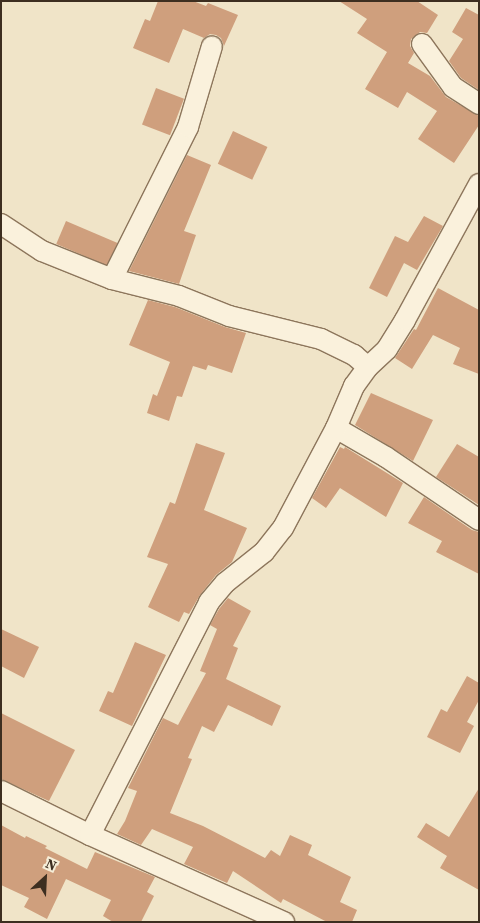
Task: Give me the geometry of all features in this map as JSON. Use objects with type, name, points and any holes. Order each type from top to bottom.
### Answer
[{"type":"street","points":[[422,44],[453,87],[479,104]]},
{"type":"street","points":[[112,279],[188,128],[212,46]]},
{"type":"street","points":[[90,836],[209,602],[225,584],[264,552],[283,528],[336,428],[354,386],[368,367],[387,349],[405,320],[479,184]]},
{"type":"street","points":[[1,224],[42,251],[112,279],[179,296],[229,316],[321,340],[354,355],[368,367]]},
{"type":"street","points":[[336,428],[386,457],[479,520]]},
{"type":"street","points":[[1,791],[90,836],[284,922]]},
{"type":"building","points":[[158,1],[193,1],[206,6],[208,3],[238,15],[224,46],[221,38],[216,35],[210,34],[204,38],[183,29],[169,63],[133,48],[145,19],[150,21]]},
{"type":"building","points":[[339,1],[417,1],[438,15],[427,33],[420,32],[411,39],[410,46],[414,53],[408,63],[430,76],[446,97],[479,116],[479,125],[454,163],[418,139],[437,111],[407,92],[398,108],[365,89],[387,52],[357,33],[367,19]]},
{"type":"building","points":[[466,8],[479,15],[479,90],[461,78],[449,61],[463,39],[452,32]]},
{"type":"building","points":[[156,88],[184,99],[170,135],[142,124]]},
{"type":"building","points":[[233,131],[267,147],[252,180],[218,164]]},
{"type":"building","points":[[187,155],[211,165],[184,231],[196,235],[179,284],[129,271]]},
{"type":"building","points":[[424,216],[443,226],[417,270],[404,263],[387,297],[369,288],[395,236],[408,242]]},
{"type":"building","points":[[66,221],[118,243],[108,266],[56,244]]},
{"type":"building","points":[[438,288],[479,310],[479,374],[453,364],[460,348],[433,335],[412,369],[395,358],[414,329],[416,330]]},
{"type":"building","points":[[148,300],[175,307],[225,327],[246,333],[232,373],[208,365],[206,370],[193,366],[182,397],[177,396],[169,421],[147,413],[153,394],[157,396],[170,362],[129,345]]},
{"type":"building","points":[[371,393],[433,420],[413,461],[355,425]]},
{"type":"building","points":[[196,443],[225,453],[204,510],[247,528],[232,562],[216,575],[200,595],[189,614],[184,612],[179,622],[148,607],[168,564],[147,557],[170,502],[175,504]]},
{"type":"building","points":[[457,444],[479,457],[479,505],[436,477]]},
{"type":"building","points":[[340,447],[344,449],[345,447],[403,483],[386,517],[340,488],[326,508],[312,498]]},
{"type":"building","points":[[424,497],[472,530],[479,532],[479,574],[436,552],[442,541],[408,523]]},
{"type":"building","points":[[228,598],[251,611],[233,646],[238,648],[226,679],[281,706],[272,726],[228,705],[214,732],[202,726],[188,758],[192,759],[170,813],[203,826],[265,858],[271,850],[280,856],[290,835],[312,845],[308,855],[351,877],[340,902],[357,910],[352,922],[327,922],[283,899],[281,903],[233,871],[227,883],[184,864],[193,847],[152,829],[141,845],[117,834],[125,821],[137,791],[128,788],[163,718],[178,725],[206,673],[200,671],[217,629],[210,625]]},
{"type":"building","points":[[1,629],[39,647],[24,678],[1,666]]},
{"type":"building","points":[[135,642],[166,655],[132,726],[99,711],[108,691],[113,693]]},
{"type":"building","points":[[467,676],[479,683],[479,700],[467,722],[474,726],[460,753],[427,737],[441,709],[447,712]]},
{"type":"building","points":[[1,713],[75,750],[49,801],[1,779]]},
{"type":"building","points":[[479,788],[479,890],[440,868],[447,856],[417,837],[426,823],[449,837]]},
{"type":"building","points":[[1,825],[25,838],[26,836],[47,846],[45,848],[87,869],[95,852],[155,877],[147,892],[154,896],[141,922],[113,922],[103,916],[111,900],[66,879],[47,919],[24,907],[29,898],[1,885]]}]
